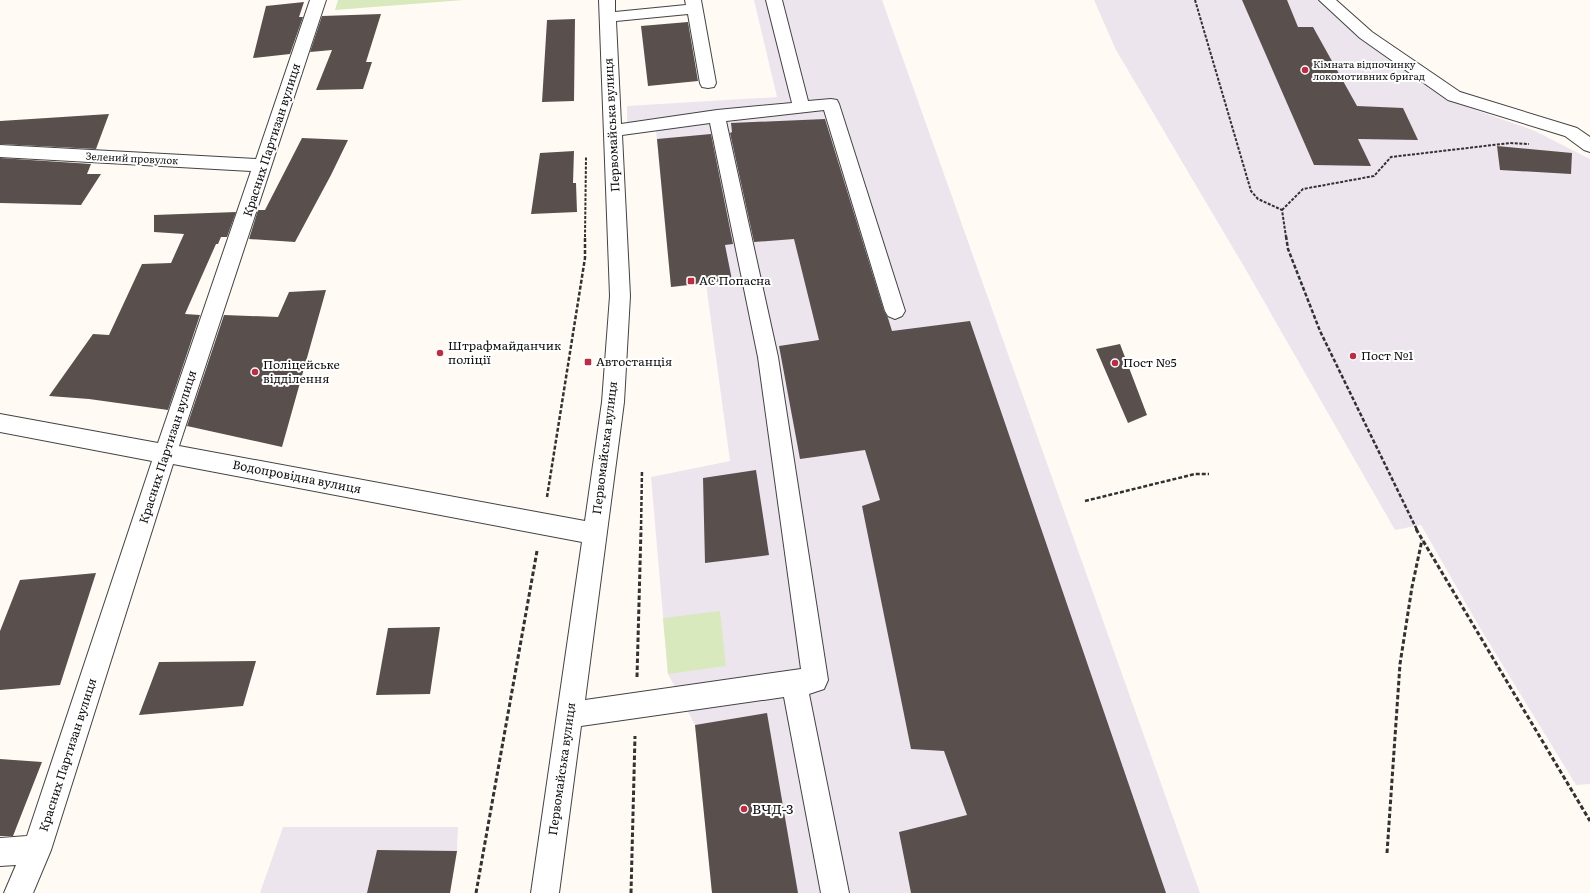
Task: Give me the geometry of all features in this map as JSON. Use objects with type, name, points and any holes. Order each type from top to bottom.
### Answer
[{"type":"street","name":"Красних Партизан вулиця","points":[[18,893],[37,850],[166,452],[318,0]]},
{"type":"street","points":[[774,0],[801,107]]},
{"type":"street","points":[[1327,0],[1366,35],[1454,96],[1571,132],[1590,146]]},
{"type":"street","points":[[607,8],[693,4],[708,83]]},
{"type":"street","name":"Первомайська вулиця","points":[[545,893],[613,402],[620,296],[607,8]]},
{"type":"street","points":[[613,131],[717,116],[831,104],[895,311]]},
{"type":"street","points":[[569,715],[815,680],[768,357],[717,116]]},
{"type":"street","name":"Зелений провулок","points":[[0,151],[263,166]]},
{"type":"street","name":"Водопровідна вулиця","points":[[0,423],[166,452],[594,534]]},
{"type":"street","points":[[794,683],[835,893]]},
{"type":"street","points":[[0,852],[37,850]]},
{"type":"path","points":[[1195,0],[1251,191],[1258,199],[1282,210]]},
{"type":"path","points":[[1282,210],[1303,189],[1374,176],[1391,157],[1510,143],[1533,144]]},
{"type":"path","points":[[476,893],[542,523],[585,258],[586,157]]},
{"type":"path","points":[[1282,210],[1288,249],[1320,331],[1414,526],[1590,822]]},
{"type":"path","points":[[1085,501],[1195,474],[1209,474]]},
{"type":"path","points":[[1387,853],[1400,664],[1412,587],[1422,539]]},
{"type":"shaded area","points":[[754,0],[882,0],[1200,893],[712,893],[695,725],[668,674],[651,477],[730,461],[706,284],[671,287],[656,131],[627,133],[627,106],[777,97]]},
{"type":"shaded area","points":[[1094,0],[1321,0],[1359,38],[1453,102],[1535,131],[1590,159],[1590,784],[1576,785],[1480,628],[1421,525],[1395,530],[1246,270],[1116,50]]},
{"type":"shaded area","points":[[283,827],[458,827],[457,851],[450,893],[260,893]]},
{"type":"green space","points":[[338,0],[464,0],[335,10]]},
{"type":"green space","points":[[720,611],[726,666],[668,674],[663,618]]},
{"type":"building","name":"Кімната відпочинку локомотивних бригад","points":[[1242,0],[1287,0],[1298,27],[1313,27],[1357,106],[1403,108],[1418,140],[1358,139],[1371,166],[1314,165]]},
{"type":"building","points":[[304,2],[299,17],[303,17],[290,54],[253,58],[266,6]]},
{"type":"building","points":[[381,14],[366,62],[372,62],[363,89],[316,90],[332,50],[310,52],[322,16]]},
{"type":"building","points":[[575,19],[574,101],[542,102],[547,20]]},
{"type":"building","points":[[688,22],[698,81],[648,86],[641,26]]},
{"type":"building","points":[[109,114],[96,149],[0,144],[0,121]]},
{"type":"building","points":[[825,119],[884,311],[892,331],[970,321],[1166,893],[911,893],[899,832],[967,815],[944,751],[911,749],[862,506],[880,500],[865,450],[800,459],[779,346],[819,340],[794,239],[754,242],[730,133],[732,132],[731,123]]},
{"type":"building","points":[[711,134],[733,244],[725,245],[732,280],[671,287],[657,139]]},
{"type":"building","points":[[302,138],[348,140],[295,242],[249,239],[258,210],[265,210]]},
{"type":"building","points":[[1497,146],[1572,153],[1571,174],[1500,170]]},
{"type":"building","points":[[574,151],[573,183],[576,183],[577,212],[531,214],[540,153]]},
{"type":"building","points":[[0,158],[91,164],[87,174],[101,174],[81,205],[0,203]]},
{"type":"building","points":[[236,212],[227,237],[221,237],[218,244],[216,244],[185,314],[200,315],[168,410],[89,399],[49,396],[93,334],[109,335],[142,264],[171,263],[184,234],[154,232],[154,215]]},
{"type":"building","name":"Поліцейське відділення","points":[[326,290],[282,447],[187,426],[224,315],[278,317],[289,292]]},
{"type":"building","points":[[1120,344],[1147,415],[1128,423],[1096,349]]},
{"type":"building","points":[[756,470],[769,555],[705,563],[703,478]]},
{"type":"building","points":[[96,573],[60,685],[0,690],[0,631],[20,580]]},
{"type":"building","points":[[440,627],[430,694],[376,695],[388,628]]},
{"type":"building","points":[[256,661],[243,706],[139,715],[159,662]]},
{"type":"building","name":"ВЧД-3","points":[[767,713],[798,893],[712,893],[695,725]]},
{"type":"building","points":[[0,759],[42,762],[13,836],[0,836]]},
{"type":"building","points":[[377,850],[457,851],[450,893],[367,893]]},
{"type":"place","name":"Кімната відпочинку локомотивних бригад","points":[[1305,70]]},
{"type":"place","name":"АС Попасна","points":[[691,281]]},
{"type":"place","name":"Штрафмайданчик поліції","points":[[440,353]]},
{"type":"place","name":"Пост №1","points":[[1353,356]]},
{"type":"place","name":"Автостанція","points":[[588,362]]},
{"type":"place","name":"Пост №5","points":[[1115,363]]},
{"type":"place","name":"Поліцейське відділення","points":[[255,372]]},
{"type":"place","name":"ВЧД-3","points":[[744,809]]}]
